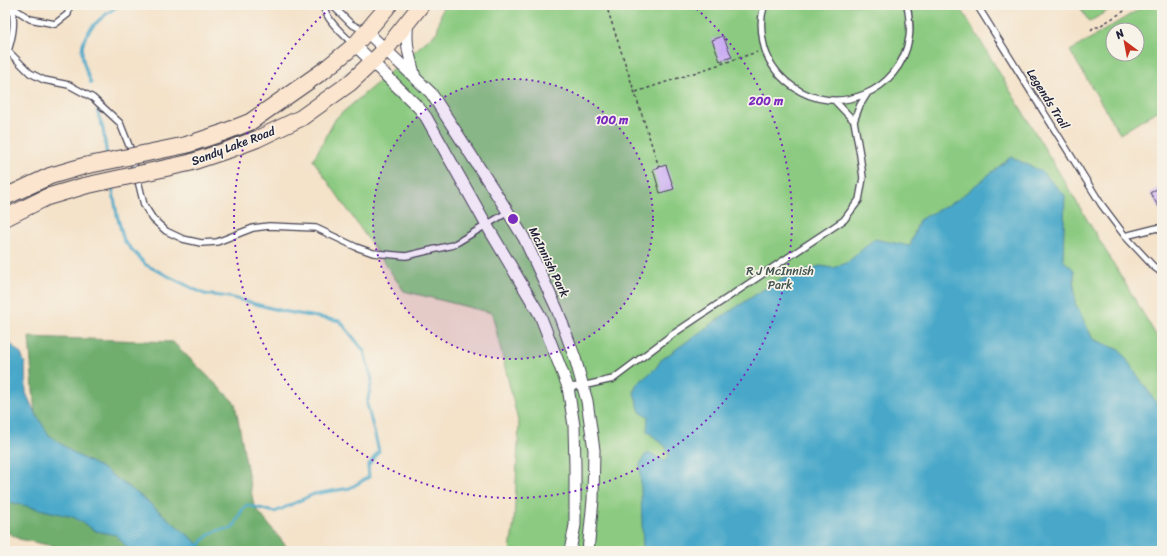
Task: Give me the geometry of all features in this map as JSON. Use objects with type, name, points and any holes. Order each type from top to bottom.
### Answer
[{"type":"main road","name":"Sandy Lake Road","points":[[5,197],[50,176],[84,166],[186,145],[250,122],[323,71],[354,45],[390,5]]},
{"type":"main road","name":"Sandy Lake Road","points":[[5,218],[47,198],[76,188],[189,163],[228,150],[257,139],[301,118],[350,84],[386,49],[421,5]]},
{"type":"street","points":[[408,21],[406,35],[407,51],[415,77]]},
{"type":"street","name":"McInnish Park","points":[[367,32],[431,94],[524,238],[557,309],[575,358],[586,401],[594,450],[593,500],[588,551]]},
{"type":"street","points":[[354,45],[426,117],[486,224],[540,315],[568,387],[574,426],[575,525],[570,551]]},
{"type":"lane","points":[[12,6],[30,20],[55,24],[68,14],[69,5]]},
{"type":"lane","points":[[323,5],[324,11],[333,23],[354,45]]},
{"type":"lane","points":[[332,5],[351,24],[367,32]]},
{"type":"lane","points":[[765,5],[761,29],[765,49],[772,66],[784,81],[799,92],[816,98],[835,101],[851,99],[867,94],[882,84],[895,71],[904,55],[909,38],[910,19],[907,5]]},
{"type":"lane","name":"Legends Trail","points":[[977,5],[1101,204],[1125,236],[1153,266],[1162,273]]},
{"type":"lane","points":[[12,6],[14,16],[13,35],[6,54],[30,73],[44,80],[69,85],[93,98],[120,123],[130,150],[144,205],[153,219],[166,231],[183,239],[201,243],[217,242],[253,228],[269,226],[303,227],[316,228],[372,253],[406,256],[453,245],[508,212]]},
{"type":"lane","points":[[568,387],[582,386],[613,379],[674,334],[844,220],[860,200],[863,178],[854,121],[860,105],[867,94]]},
{"type":"lane","points":[[835,101],[854,121]]},
{"type":"lane","points":[[1125,236],[1157,228],[1162,230]]},
{"type":"path","points":[[606,5],[660,167]]},
{"type":"path","points":[[1091,30],[1134,5]]},
{"type":"path","points":[[635,93],[765,49]]},
{"type":"green space","name":"R J McInnish Park","points":[[443,5],[959,5],[1162,345],[1162,551],[510,551],[514,522],[519,425],[492,313],[404,291],[313,160],[336,118],[437,32]]},
{"type":"green space","points":[[1079,5],[1117,5],[1089,22]]},
{"type":"green space","points":[[1146,5],[1162,5],[1162,108],[1120,134],[1070,51],[1105,30],[1105,62],[1145,62],[1145,22],[1118,22]]},
{"type":"green space","points":[[29,337],[173,342],[235,403],[254,506],[290,551],[69,551],[67,549],[19,539],[5,531],[5,463],[37,441]]},
{"type":"water","points":[[1011,157],[1041,171],[1065,195],[1063,260],[1074,270],[1075,303],[1093,339],[1120,350],[1162,411],[1162,551],[643,551],[640,464],[645,455],[650,453],[664,461],[669,456],[666,447],[647,431],[648,416],[640,412],[634,393],[636,385],[656,368],[661,360],[717,320],[764,289],[790,275],[820,266],[833,268],[848,262],[874,239],[910,246],[919,220],[957,200]]},
{"type":"water","points":[[5,338],[21,354],[25,364],[26,393],[35,413],[49,435],[75,454],[102,468],[137,493],[207,551],[130,551],[116,535],[96,531],[73,517],[5,501]]},
{"type":"building","points":[[723,36],[732,57],[720,61],[712,40]]},
{"type":"building","points":[[666,165],[674,189],[660,193],[653,169]]},
{"type":"building","points":[[1162,186],[1162,212],[1150,193]]},
{"type":"waterway","points":[[91,83],[84,62],[82,50],[84,41],[92,27],[119,5]]},
{"type":"waterway","points":[[97,111],[103,129],[107,156]]},
{"type":"waterway","points":[[112,186],[117,215],[124,241],[146,265],[204,294],[229,297],[282,311],[340,321],[364,351],[372,380],[367,404],[379,451],[368,466],[369,477],[350,488],[314,494],[275,512],[247,505],[231,529],[218,530],[210,534],[202,541],[195,551]]}]
